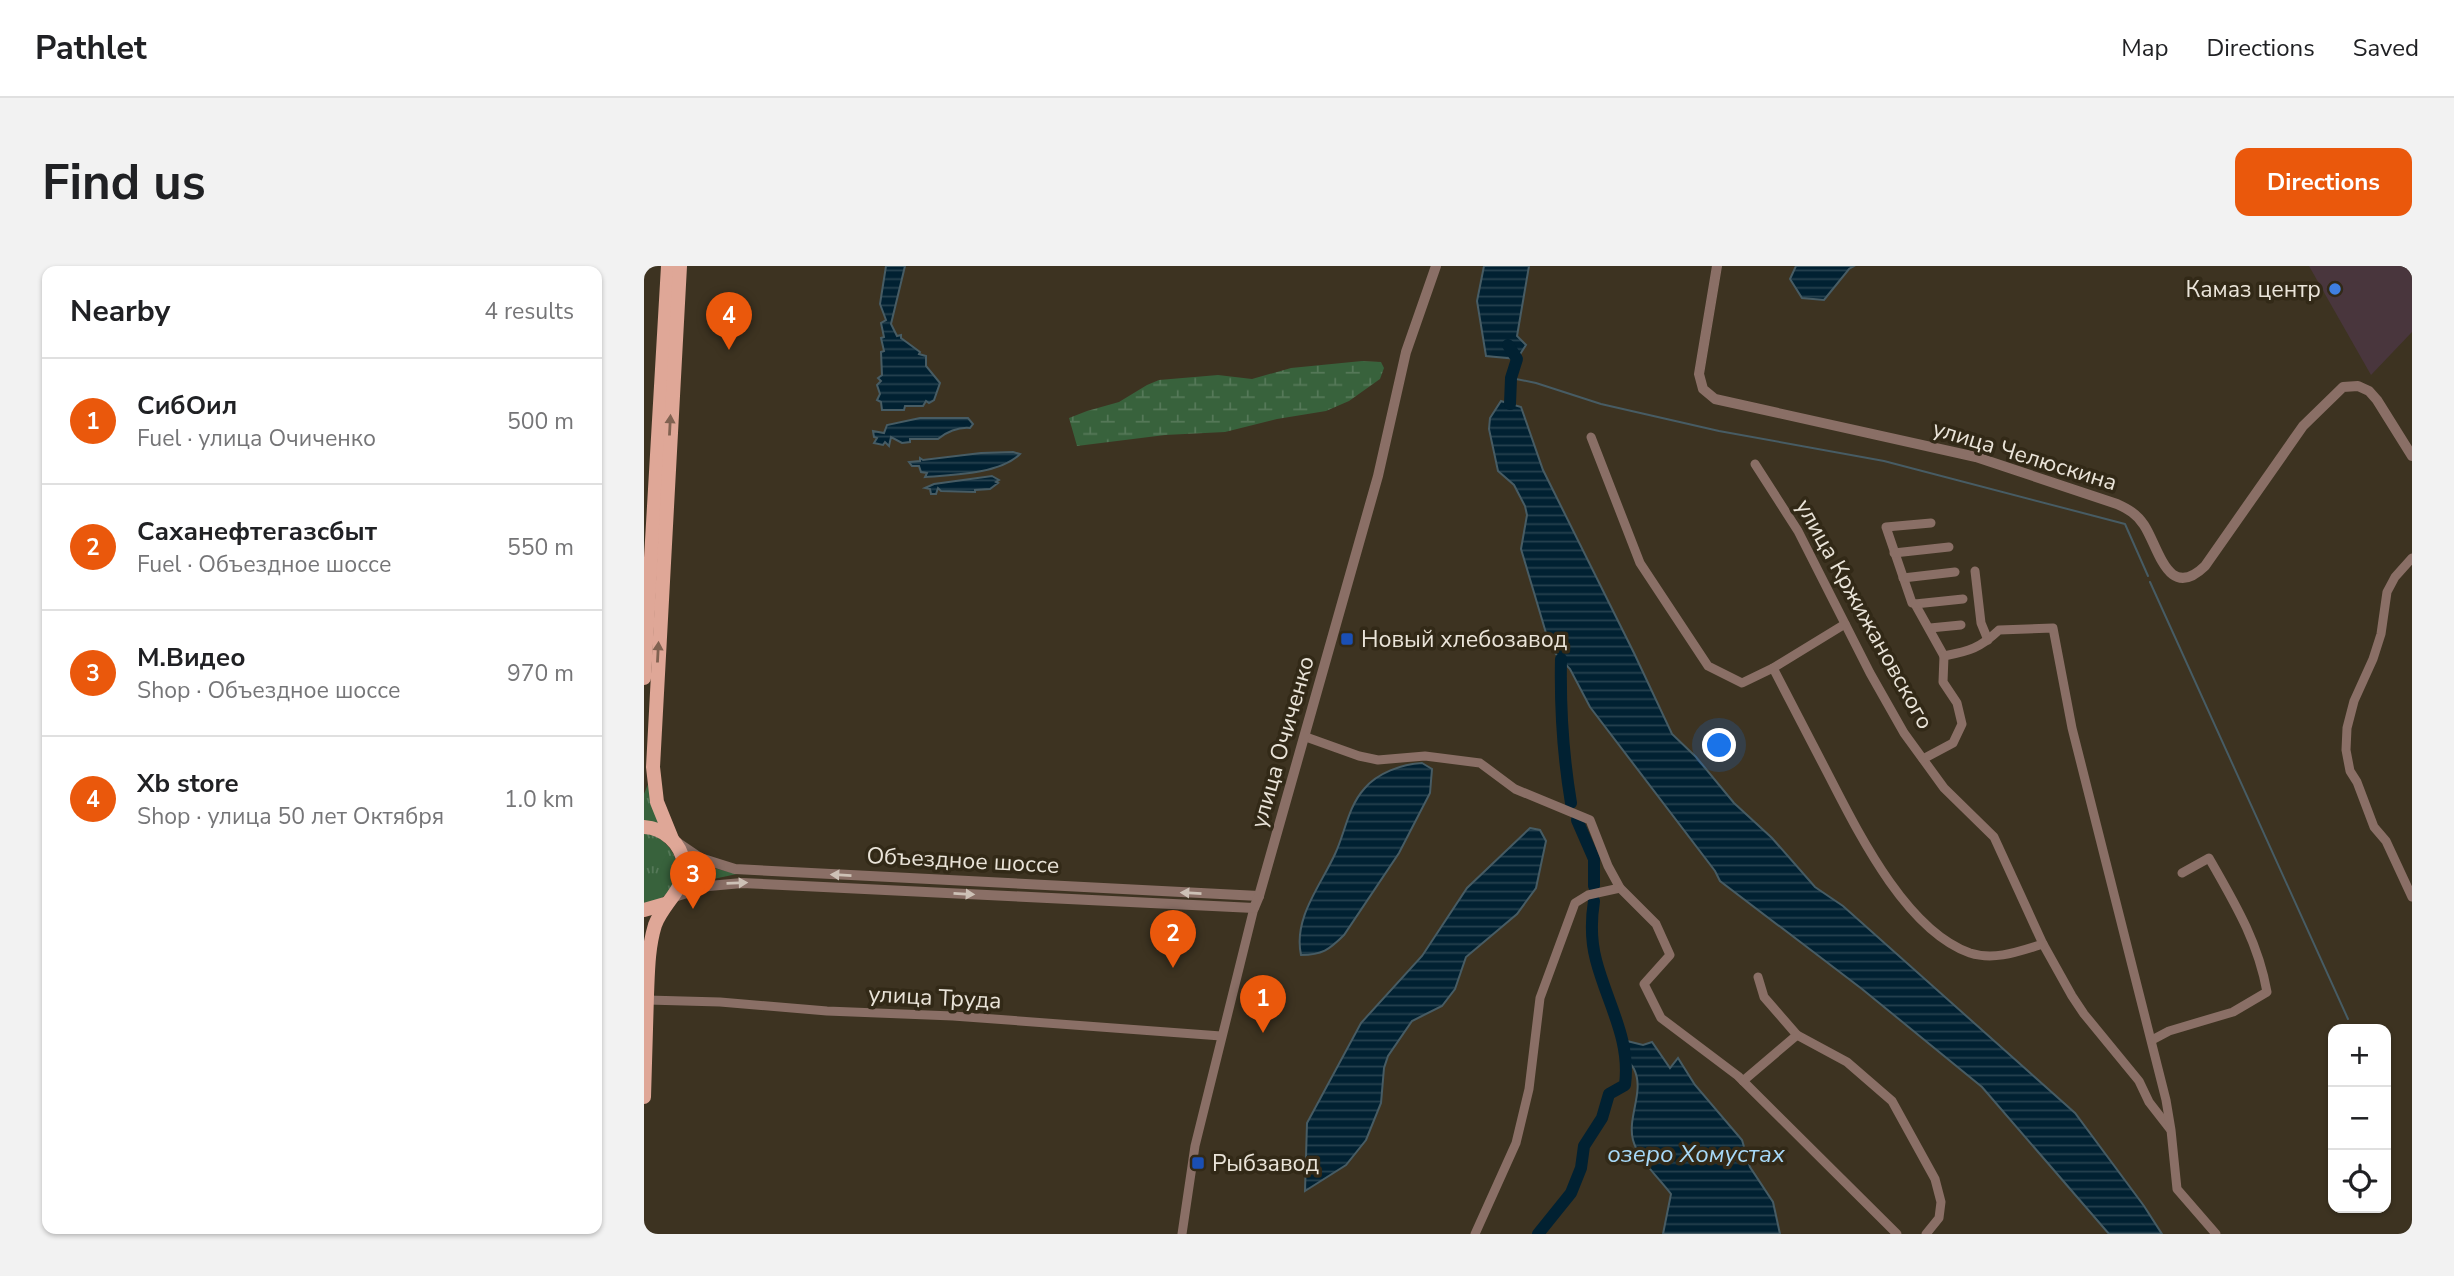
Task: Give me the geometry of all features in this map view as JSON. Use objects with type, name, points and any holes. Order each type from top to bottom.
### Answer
[{"type":"main road","points":[[644,678],[668,266]]},
{"type":"main road","points":[[644,1097],[651,943],[659,915],[680,888],[684,866],[682,855],[672,839],[657,802],[653,767],[680,266]]},
{"type":"main road","points":[[644,827],[662,832],[672,839]]},
{"type":"main road","points":[[644,911],[668,901]]},
{"type":"street","name":"улица Очиченко","points":[[1182,1234],[1195,1146],[1254,908],[1306,737],[1378,476],[1406,352],[1436,266]]},
{"type":"street","name":"улица Челюскина","points":[[1717,266],[1699,374],[1703,389],[1715,399],[1976,457],[2117,504],[2137,516],[2163,564],[2170,573],[2180,578],[2194,576],[2205,566],[2303,426],[2343,387],[2358,386],[2369,391],[2412,456]]},
{"type":"street","points":[[1591,438],[1640,564],[1707,666],[1742,683],[1773,668],[1845,624]]},
{"type":"street","name":"улица Кржижановского","points":[[1755,464],[1798,531],[1904,733],[1944,788],[1994,838],[2043,944],[2084,1014],[2139,1081],[2149,1102],[2171,1130]]},
{"type":"street","points":[[1923,759],[1953,743],[1962,724],[1957,703],[1943,682],[1944,656],[1930,628],[1912,603],[1886,527],[1931,523]]},
{"type":"street","points":[[1894,553],[1949,547]]},
{"type":"street","points":[[2412,558],[2395,577],[2387,592],[2381,634],[2354,701],[2347,728],[2346,750],[2350,771],[2357,782],[2374,827],[2386,841],[2412,897]]},
{"type":"street","points":[[1975,571],[1981,622],[1988,640]]},
{"type":"street","points":[[1903,578],[1955,572]]},
{"type":"street","points":[[1915,604],[1963,599]]},
{"type":"street","points":[[1930,628],[1961,625]]},
{"type":"street","points":[[1944,656],[1971,651],[1999,630],[2053,628],[2072,728],[2152,1040],[2171,1130],[2177,1189],[2216,1234]]},
{"type":"street","points":[[1773,668],[1876,864],[1922,920],[1944,939],[1972,953],[2004,956],[2043,944]]},
{"type":"street","points":[[1306,737],[1377,760],[1425,756],[1480,763],[1515,789],[1590,820],[1620,888],[1656,924],[1670,955],[1644,984],[1661,1018],[1743,1081],[1897,1234]]},
{"type":"street","name":"Объездное шоссе","points":[[672,839],[700,858],[735,869],[1259,896]]},
{"type":"street","points":[[2152,1040],[2169,1031],[2233,1012],[2267,992],[2262,962],[2241,914],[2209,858],[2182,873]]},
{"type":"street","name":"Объездное шоссе","points":[[668,901],[709,886],[742,883],[1254,908]]},
{"type":"street","points":[[1475,1234],[1516,1143],[1529,1090],[1540,998],[1575,903],[1588,895],[1620,888]]},
{"type":"street","points":[[1758,977],[1764,997],[1797,1035],[1847,1062],[1892,1101],[1935,1179],[1941,1202],[1939,1218],[1926,1234]]},
{"type":"street","name":"улица Труда","points":[[647,1000],[953,1016],[1221,1036]]},
{"type":"street","points":[[1743,1081],[1797,1035]]},
{"type":"shaded area","points":[[2309,266],[2412,266],[2412,332],[2371,375]]},
{"type":"green space","points":[[1362,361],[1381,362],[1384,368],[1380,379],[1349,401],[1326,411],[1277,419],[1225,432],[1165,435],[1077,446],[1069,418],[1119,402],[1159,380],[1218,375],[1252,379],[1291,368]]},
{"type":"green space","points":[[648,784],[654,811],[663,828],[644,823],[644,794]]},
{"type":"green space","points":[[644,833],[655,836],[672,851],[677,871],[676,882],[670,891],[658,900],[644,904]]},
{"type":"green space","points":[[689,857],[702,865],[737,874],[699,882],[686,888],[691,874]]},
{"type":"water","points":[[886,266],[905,266],[891,324],[897,336],[901,335],[901,338],[920,352],[919,354],[926,356],[926,366],[940,383],[934,400],[929,403],[926,401],[923,406],[905,406],[904,410],[882,410],[881,402],[877,400],[880,394],[877,385],[881,381],[878,378],[882,375],[881,352],[884,351],[881,323],[886,320],[880,304]]},
{"type":"water","points":[[1484,266],[1529,266],[1517,336],[1526,345],[1517,359],[1486,356],[1477,301]]},
{"type":"water","points":[[1796,266],[1854,266],[1824,300],[1802,298],[1790,279]]},
{"type":"water","points":[[1501,401],[1521,407],[1543,470],[1672,734],[1815,887],[1843,906],[2075,1113],[2162,1234],[2109,1234],[1982,1087],[1862,989],[1720,881],[1590,707],[1570,669],[1555,653],[1546,633],[1521,549],[1527,515],[1525,506],[1514,485],[1498,471],[1489,429],[1490,418]]},
{"type":"water","points":[[920,418],[968,418],[973,424],[970,428],[952,430],[938,439],[910,439],[910,442],[902,443],[891,437],[889,446],[885,442],[883,445],[874,443],[877,438],[874,437],[873,431],[884,433],[887,425]]},
{"type":"water","points":[[1013,452],[1020,454],[1001,466],[962,474],[925,477],[927,473],[921,472],[919,466],[912,466],[909,462],[920,461],[920,458],[923,460]]},
{"type":"water","points":[[992,476],[999,480],[996,482],[998,483],[990,489],[975,492],[941,491],[938,488],[936,494],[931,494],[930,489],[925,488],[934,484]]},
{"type":"water","points":[[1422,763],[1432,769],[1430,793],[1399,853],[1344,935],[1325,951],[1301,955],[1301,928],[1305,915],[1335,854],[1350,812],[1359,796],[1369,783],[1383,774],[1398,767]]},
{"type":"water","points":[[1530,828],[1540,830],[1546,841],[1536,888],[1517,914],[1466,957],[1455,989],[1442,1006],[1412,1021],[1388,1056],[1384,1068],[1381,1103],[1366,1140],[1346,1165],[1305,1191],[1307,1123],[1361,1023],[1422,956],[1467,888]]},
{"type":"water","name":"озеро Хомустах","points":[[1623,1040],[1643,1045],[1652,1042],[1670,1068],[1678,1058],[1695,1085],[1742,1140],[1750,1167],[1773,1202],[1780,1234],[1663,1234],[1671,1194],[1644,1161],[1633,1140],[1632,1122],[1638,1086],[1633,1067],[1621,1051]]},
{"type":"waterway","points":[[1508,345],[1517,359],[1511,378],[1510,404]]},
{"type":"waterway","points":[[1511,378],[1536,383],[1601,404],[1719,431],[1884,461],[2125,524],[2148,576]]},
{"type":"waterway","points":[[2150,582],[2348,1019]]},
{"type":"waterway","points":[[1561,659],[1563,731],[1571,803]]},
{"type":"waterway","points":[[1577,820],[1594,859],[1594,886]]},
{"type":"waterway","points":[[1538,1234],[1571,1193],[1581,1168],[1584,1146],[1602,1118],[1609,1094],[1625,1085],[1625,1052],[1594,953],[1594,901]]},
{"type":"place","name":"Камаз центр","points":[[2335,289]]},
{"type":"place","name":"Xb store","points":[[729,350]]},
{"type":"place","name":"Новый хлебозавод","points":[[1347,639]]},
{"type":"place","name":"М.Видео","points":[[693,909]]},
{"type":"place","name":"Саханефтегазсбыт","points":[[1173,968]]},
{"type":"place","name":"СибОил","points":[[1263,1033]]},
{"type":"place","name":"Рыбзавод","points":[[1198,1163]]}]
